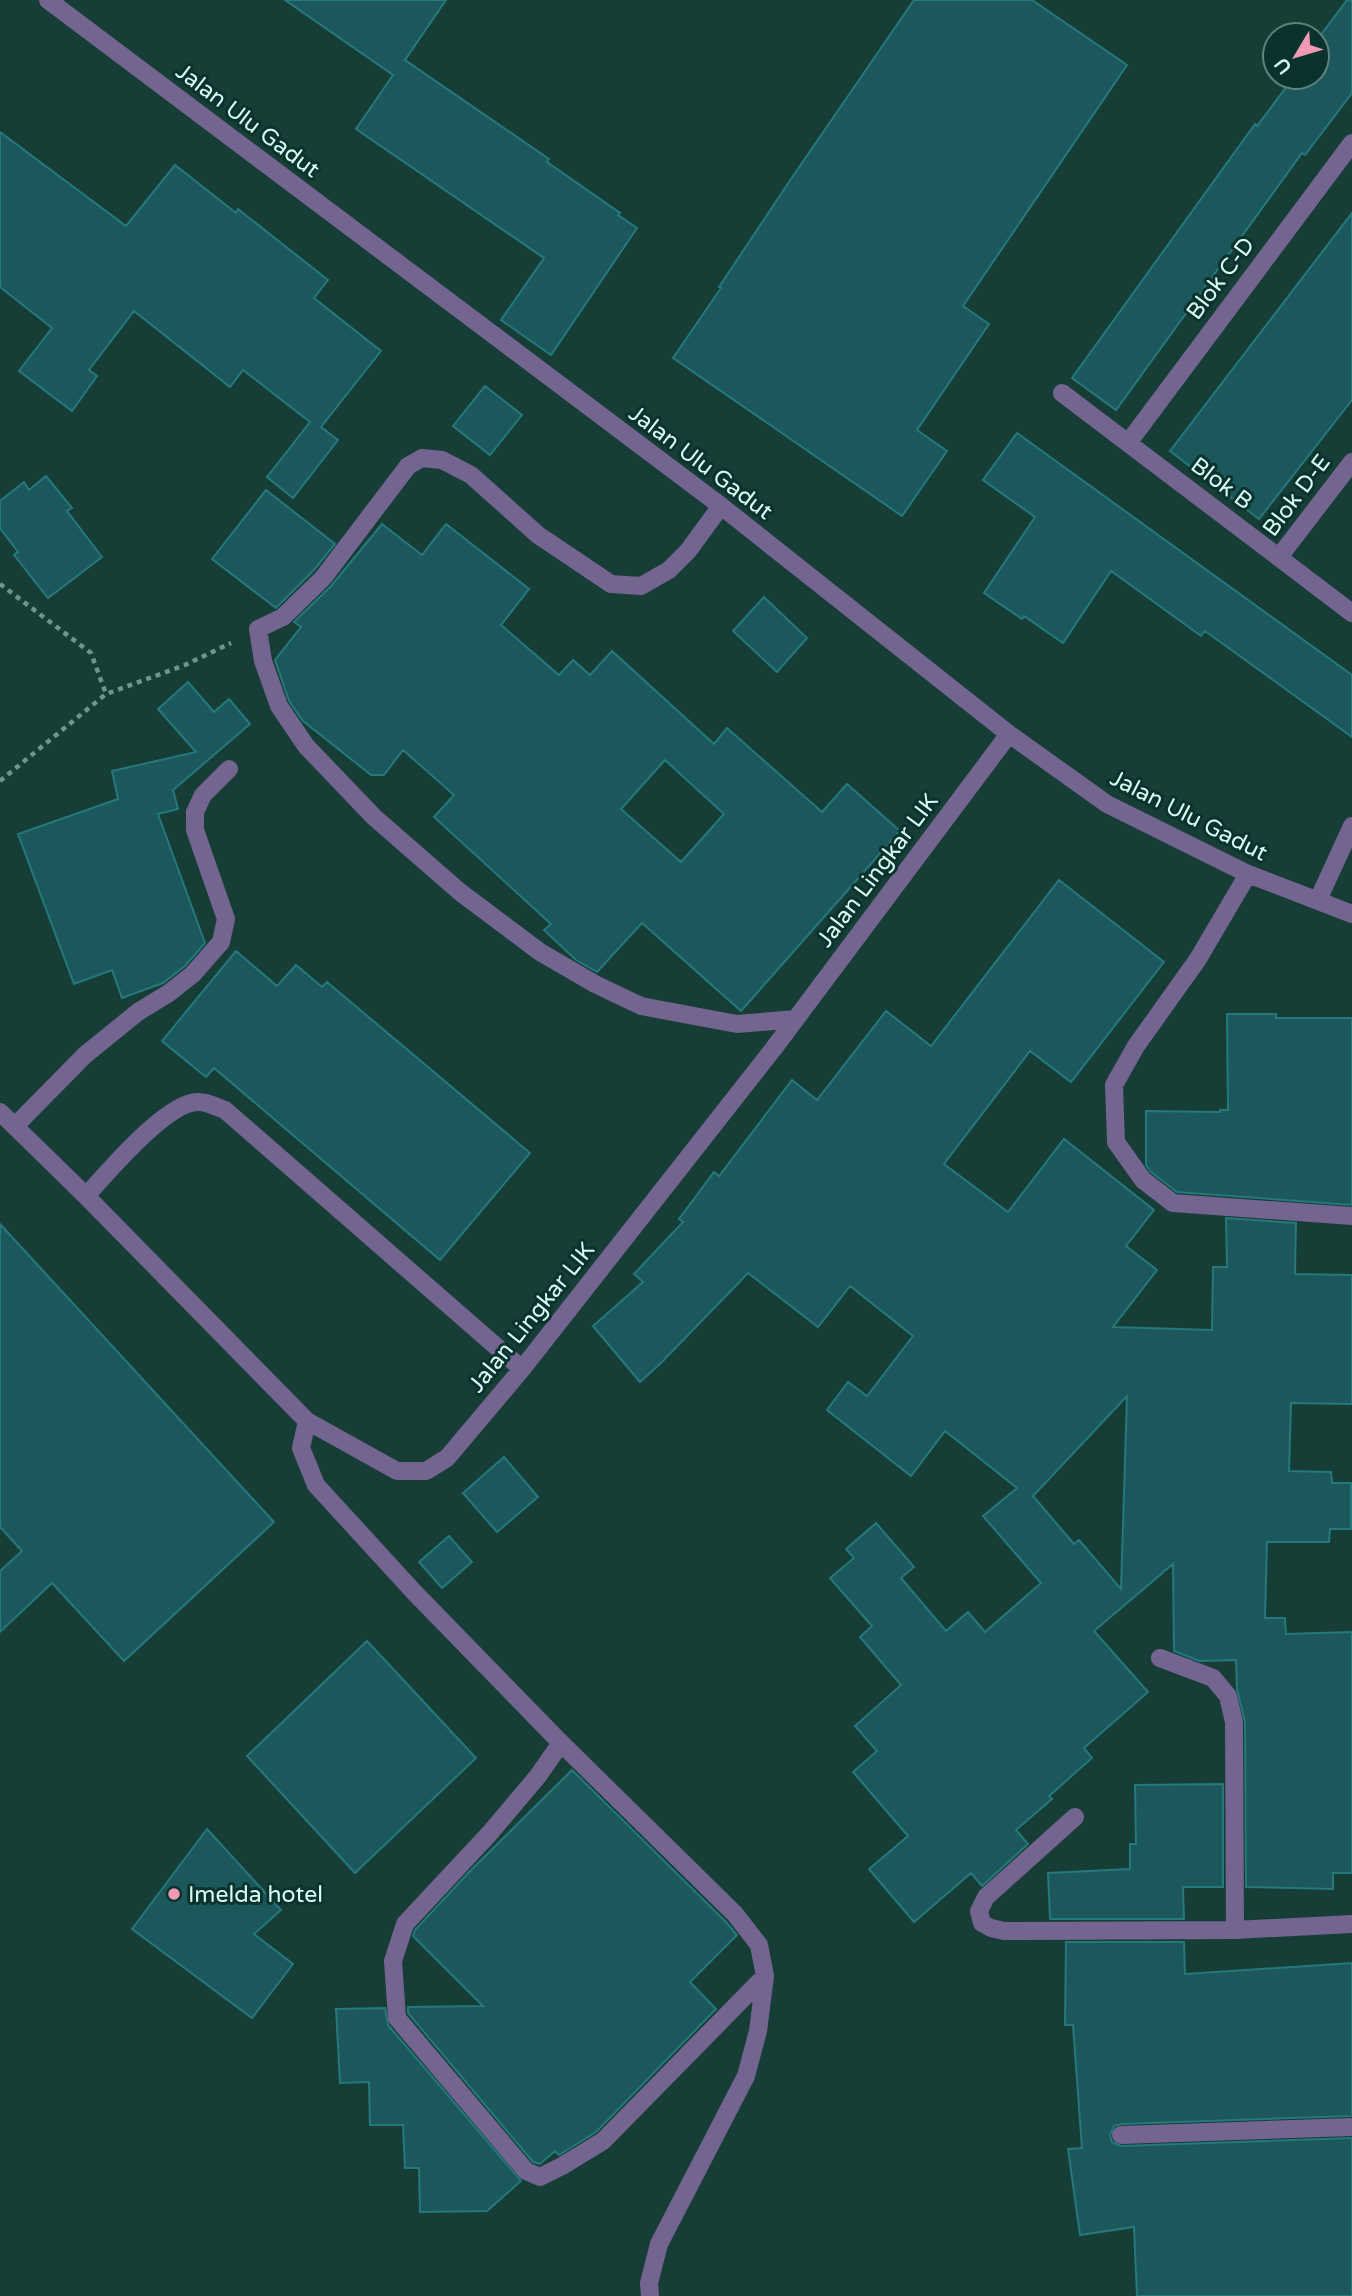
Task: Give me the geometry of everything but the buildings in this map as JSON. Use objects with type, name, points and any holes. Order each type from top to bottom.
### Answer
[{"type":"street","name":"Jalan Ulu Gadut","points":[[48,0],[720,506],[1009,734],[1107,804],[1248,874],[1352,914]]},
{"type":"street","name":"Blok C-D","points":[[1128,443],[1352,143]]},
{"type":"street","name":"Blok B","points":[[1062,393],[1352,613]]},
{"type":"street","points":[[720,506],[688,551],[669,570],[641,586],[611,583],[538,535],[471,475],[442,460],[422,458],[408,466],[323,578],[283,617],[258,629],[263,661],[279,706],[306,746],[374,817],[460,892],[540,952],[595,985],[641,1006],[737,1024],[796,1019]]},
{"type":"street","name":"Blok D-E","points":[[1279,557],[1352,462]]},
{"type":"street","name":"Jalan Lingkar LIK","points":[[0,1112],[307,1421],[397,1471],[426,1471],[447,1458],[522,1369],[796,1019],[1009,734]]},
{"type":"street","points":[[15,1126],[85,1055],[138,1012],[193,974],[221,942],[226,919],[195,830],[195,812],[203,795],[229,769]]},
{"type":"street","points":[[1318,900],[1352,826]]},
{"type":"street","points":[[1248,874],[1198,959],[1136,1046],[1114,1084],[1116,1142],[1143,1180],[1173,1203],[1352,1216]]},
{"type":"street","points":[[86,1196],[125,1152],[172,1111],[197,1101],[225,1110],[522,1369]]},
{"type":"street","points":[[307,1421],[302,1448],[316,1485],[414,1592],[561,1743],[735,1914],[759,1945],[765,1976],[758,2031],[746,2076],[659,2244],[649,2283],[650,2296]]},
{"type":"street","points":[[1160,1658],[1213,1678],[1228,1696],[1234,1722],[1235,1930]]},
{"type":"street","points":[[561,1743],[538,1776],[489,1834],[405,1924],[393,1961],[397,2018],[526,2171],[540,2177],[603,2141],[765,1976]]},
{"type":"street","points":[[1075,1817],[986,1897],[979,1911],[982,1923],[1004,1931],[1235,1930],[1352,1924]]},
{"type":"street","points":[[1121,2135],[1352,2127]]},
{"type":"path","points":[[0,584],[91,653],[106,694]]},
{"type":"path","points":[[0,781],[106,694],[184,665],[258,629]]},
{"type":"place","name":"Imelda hotel","points":[[174,1894]]}]
